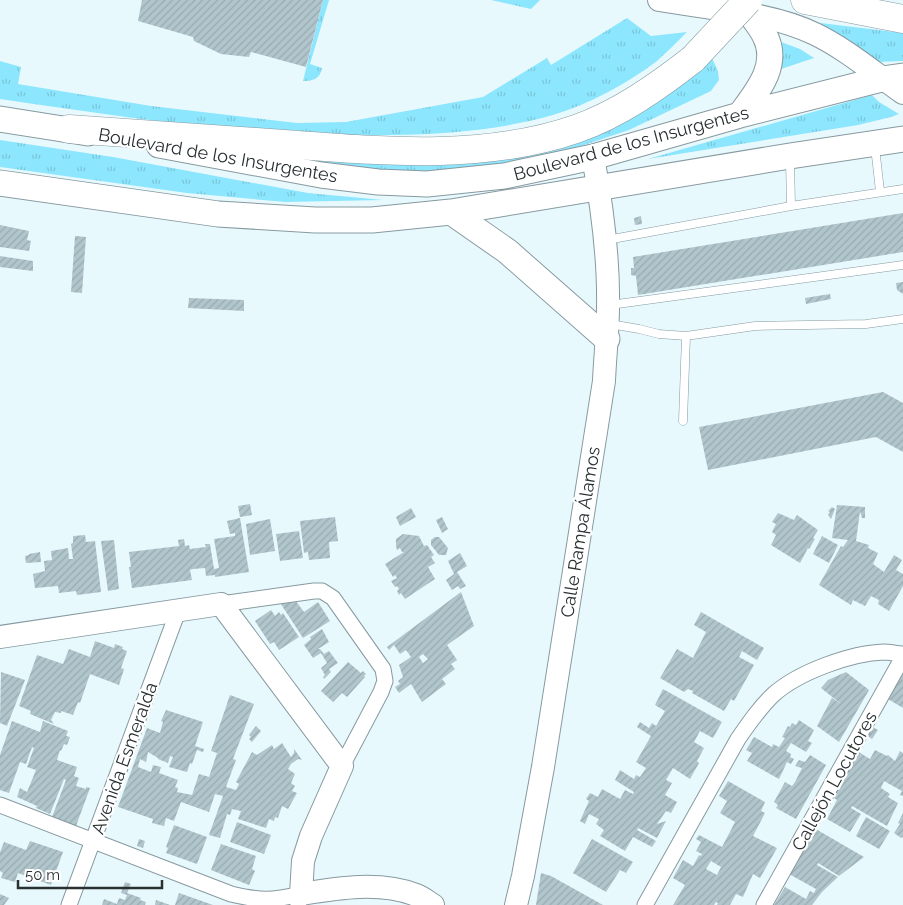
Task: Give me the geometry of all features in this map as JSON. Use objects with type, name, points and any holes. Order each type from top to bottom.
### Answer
[{"type":"highway","points":[[805,0],[903,19]]},
{"type":"highway","points":[[69,129],[357,149],[426,151],[490,148],[533,140],[577,128],[611,113],[656,88],[693,60],[750,8]]},
{"type":"main road","points":[[740,114],[758,90],[770,64],[770,50],[766,36],[750,8]]},
{"type":"main road","name":"Boulevard de los Insurgentes","points":[[0,119],[69,129],[321,175],[378,182],[427,184],[504,176],[594,157],[740,114],[892,77]]},
{"type":"main road","name":"Boulevard de los Insurgentes","points":[[0,184],[218,214],[315,220],[372,220],[451,212],[874,142],[903,139]]},
{"type":"main road","points":[[451,212],[608,323]]},
{"type":"street","points":[[659,0],[750,8],[814,34],[855,59],[892,77],[903,94]]},
{"type":"street","name":"Calle Rampa Álamos","points":[[516,905],[556,685],[604,381],[608,323],[604,241],[594,157]]},
{"type":"street","points":[[0,636],[314,591],[322,591],[333,598],[383,668],[385,681],[342,766],[311,836],[303,861],[300,900]]},
{"type":"street","points":[[220,604],[342,766]]},
{"type":"street","name":"Avenida Esmeralda","points":[[69,905],[178,611]]},
{"type":"street","points":[[645,905],[738,740],[754,715],[775,693],[818,668],[842,660],[885,652],[903,656]]},
{"type":"street","name":"Callejón Locutores","points":[[764,905],[903,656]]},
{"type":"street","points":[[0,804],[93,842],[231,894],[253,899],[300,900],[338,888],[385,887],[417,895],[433,905]]},
{"type":"lane","points":[[874,142],[880,192]]},
{"type":"lane","points":[[790,156],[791,206]]},
{"type":"lane","points":[[604,241],[791,206],[903,189]]},
{"type":"lane","points":[[608,323],[903,265]]},
{"type":"lane","points":[[608,323],[639,328],[659,334],[686,336],[755,326],[866,324],[903,319]]},
{"type":"lane","points":[[683,420],[686,336]]},
{"type":"green space","points":[[323,0],[329,0],[310,64],[322,68],[320,75],[316,79],[303,81]]},
{"type":"green space","points":[[491,0],[540,0],[531,9]]},
{"type":"green space","points":[[627,18],[651,36],[687,32],[657,61],[594,99],[553,115],[493,128],[412,134],[343,135],[293,133],[146,120],[0,99],[0,61],[21,67],[18,84],[151,106],[297,123],[346,122],[483,97],[547,58],[551,65]]},
{"type":"green space","points":[[804,21],[903,33],[903,61],[878,62]]},
{"type":"green space","points":[[770,38],[800,49],[814,58],[772,72]]},
{"type":"green space","points":[[709,52],[718,71],[719,80],[711,91],[629,130],[581,146],[485,167],[440,171],[375,171],[256,156],[377,164],[504,157]]},
{"type":"green space","points":[[872,95],[879,102],[899,114],[858,125],[648,159]]},
{"type":"green space","points":[[0,140],[113,157],[308,193],[383,200],[285,202],[187,193],[0,167]]},
{"type":"building","points":[[142,0],[323,0],[306,67],[251,52],[249,57],[221,54],[194,41],[193,37],[138,21]]},
{"type":"building","points":[[903,213],[903,252],[638,295],[636,276],[631,275],[631,268],[634,268],[633,257]]},
{"type":"building","points":[[641,216],[642,224],[635,225],[634,218]]},
{"type":"building","points":[[0,225],[29,231],[27,240],[31,241],[29,251],[0,247]]},
{"type":"building","points":[[75,236],[86,237],[82,293],[71,292]]},
{"type":"building","points":[[0,256],[33,261],[33,271],[0,267]]},
{"type":"building","points":[[903,282],[903,294],[897,290],[896,283]]},
{"type":"building","points":[[830,294],[831,299],[806,304],[805,298]]},
{"type":"building","points":[[189,298],[244,300],[244,311],[188,308]]},
{"type":"building","points":[[883,392],[903,403],[903,452],[876,437],[708,470],[699,427]]},
{"type":"building","points":[[250,504],[252,515],[240,517],[238,506]]},
{"type":"building","points":[[837,505],[865,507],[865,518],[862,518],[860,511],[856,541],[869,545],[868,548],[878,553],[873,564],[884,572],[894,555],[902,560],[896,570],[903,574],[903,586],[889,611],[878,604],[879,600],[871,596],[865,606],[853,600],[851,605],[819,585],[841,546],[843,547],[848,540],[832,538]]},
{"type":"building","points":[[832,507],[835,509],[831,519],[828,515],[830,512],[828,511]]},
{"type":"building","points":[[411,508],[416,517],[400,526],[396,517]]},
{"type":"building","points":[[778,513],[794,520],[797,515],[818,530],[813,538],[815,539],[800,563],[771,545],[776,535],[772,532],[776,524],[772,522]]},
{"type":"building","points":[[335,517],[338,541],[329,542],[330,558],[309,560],[308,552],[304,553],[300,521]]},
{"type":"building","points":[[442,517],[448,529],[442,533],[436,520]]},
{"type":"building","points":[[240,518],[249,572],[215,577],[215,575],[206,576],[205,568],[193,569],[190,570],[192,580],[132,588],[129,552],[179,546],[178,540],[184,539],[185,546],[189,545],[190,549],[206,547],[205,544],[210,544],[214,569],[219,568],[214,539],[235,536],[235,533],[230,534],[227,521]]},
{"type":"building","points":[[270,519],[275,551],[250,555],[246,524]]},
{"type":"building","points":[[299,531],[303,558],[280,561],[276,534]]},
{"type":"building","points":[[403,534],[419,536],[424,546],[427,545],[434,555],[431,557],[435,563],[428,567],[435,579],[405,599],[401,593],[399,595],[397,591],[399,589],[391,581],[397,578],[395,575],[393,577],[385,564],[404,552],[400,548],[397,550],[396,546],[396,539]]},
{"type":"building","points":[[85,535],[86,542],[95,541],[101,592],[77,595],[76,591],[59,593],[58,586],[35,588],[33,574],[45,571],[44,561],[52,560],[51,551],[68,548],[69,559],[73,559],[71,544],[73,543],[73,536]]},
{"type":"building","points":[[822,536],[838,545],[829,563],[813,554]]},
{"type":"building","points":[[439,537],[448,548],[446,555],[439,555],[431,545],[431,540]]},
{"type":"building","points":[[114,540],[119,589],[108,591],[101,541]]},
{"type":"building","points":[[40,552],[41,562],[26,563],[25,556]]},
{"type":"building","points":[[460,553],[467,566],[457,572],[466,586],[460,589],[458,586],[452,590],[446,580],[454,574],[448,561]]},
{"type":"building","points":[[461,592],[474,626],[447,645],[457,660],[451,664],[455,669],[442,679],[446,684],[422,702],[411,684],[399,693],[395,687],[400,684],[398,681],[403,677],[399,665],[411,657],[406,650],[400,654],[394,645],[389,650],[387,647]],"holes":[[[423,654],[428,659],[423,663],[419,657]]]},
{"type":"building","points":[[292,596],[304,612],[318,602],[330,621],[303,638],[277,598]]},
{"type":"building","points":[[271,610],[275,616],[279,612],[281,615],[283,613],[299,637],[279,650],[274,642],[270,644],[255,621]]},
{"type":"building","points":[[701,612],[764,648],[757,660],[742,651],[739,657],[754,665],[734,701],[731,699],[724,711],[692,693],[693,691],[688,689],[684,692],[660,678],[677,649],[693,658],[706,632],[694,625]]},
{"type":"building","points":[[322,629],[329,642],[318,649],[324,654],[329,651],[338,663],[329,669],[331,672],[324,679],[325,675],[321,668],[327,663],[321,653],[313,658],[304,645],[311,639],[310,637]]},
{"type":"building","points":[[95,641],[114,648],[115,644],[127,651],[121,668],[124,669],[119,685],[90,674],[80,703],[78,702],[73,715],[61,711],[61,713],[55,712],[51,720],[54,724],[30,714],[31,711],[19,706],[37,655],[63,664],[69,649],[90,657]]},
{"type":"building","points":[[348,662],[361,673],[363,671],[366,674],[365,677],[347,697],[342,693],[333,702],[321,691]]},
{"type":"building","points":[[1,672],[25,680],[7,726],[0,723]]},
{"type":"building","points":[[846,672],[869,690],[839,742],[817,726],[832,698],[841,704],[821,688],[828,680]]},
{"type":"building","points":[[903,674],[903,708],[888,699]]},
{"type":"building","points":[[663,689],[722,722],[713,738],[700,731],[694,742],[704,748],[697,761],[699,763],[690,779],[673,768],[666,780],[672,783],[665,795],[677,802],[671,813],[666,811],[657,824],[666,821],[657,838],[638,828],[637,830],[656,841],[652,847],[633,837],[625,851],[600,836],[604,830],[596,824],[599,819],[589,814],[585,824],[580,821],[589,801],[586,799],[590,793],[598,797],[602,789],[620,799],[625,790],[633,794],[634,792],[615,780],[620,770],[634,779],[636,775],[640,777],[646,768],[636,762],[651,736],[637,727],[640,722],[649,728],[652,723],[656,726],[665,711],[655,705]]},
{"type":"building","points":[[230,695],[254,704],[233,759],[236,760],[226,787],[236,790],[239,784],[236,782],[252,752],[257,755],[272,745],[274,749],[282,743],[291,757],[294,749],[302,760],[298,759],[288,769],[295,774],[291,783],[295,786],[292,791],[297,793],[288,809],[282,806],[278,818],[275,817],[274,821],[269,819],[266,828],[238,819],[241,811],[232,809],[230,815],[227,814],[220,838],[209,835],[223,796],[215,794],[209,812],[181,802],[174,821],[166,818],[164,826],[152,823],[153,819],[118,807],[147,728],[160,733],[163,722],[161,721],[166,710],[203,722],[195,746],[204,749],[203,752],[197,750],[187,772],[169,767],[173,757],[170,756],[168,763],[148,752],[146,762],[140,759],[138,767],[151,772],[153,765],[161,767],[159,773],[178,780],[175,787],[178,788],[177,792],[192,795],[199,774],[209,777],[217,753],[211,751]]},
{"type":"building","points":[[799,720],[814,730],[808,741],[812,743],[806,752],[791,743],[786,751],[794,759],[791,764],[787,762],[779,779],[747,761],[752,753],[746,750],[754,737],[772,747],[773,744],[779,747],[785,738],[782,737],[788,726],[790,727],[792,723],[796,725]]},
{"type":"building","points":[[12,721],[40,732],[43,721],[68,731],[66,736],[70,737],[67,745],[64,744],[60,750],[57,760],[77,767],[74,776],[79,778],[76,786],[86,789],[86,787],[90,788],[76,826],[52,817],[66,780],[64,779],[50,814],[17,797],[20,788],[27,792],[36,770],[27,767],[34,748],[32,747],[26,764],[20,762],[9,793],[0,790],[0,755]]},
{"type":"building","points":[[256,726],[261,731],[252,742],[249,739],[251,737],[249,735]]},
{"type":"building","points":[[871,726],[878,730],[872,739],[866,735]]},
{"type":"building","points":[[875,750],[888,755],[895,761],[900,751],[903,753],[903,796],[900,795],[902,791],[884,781],[881,788],[890,794],[888,797],[898,803],[887,826],[852,806],[851,808],[861,814],[850,832],[827,819],[837,800],[831,796],[857,751],[870,759]]},
{"type":"building","points":[[810,755],[826,765],[796,819],[776,808],[778,805],[774,802],[785,782],[792,786],[795,782],[802,768],[795,766],[799,760],[805,762]]},
{"type":"building","points":[[728,781],[765,802],[761,811],[765,813],[753,836],[777,848],[760,878],[753,874],[743,897],[736,894],[730,905],[717,905],[718,903],[716,902],[714,905],[673,905],[685,885],[673,878],[683,860],[693,866],[699,855],[701,856],[702,854],[696,851],[701,842],[696,839],[699,835],[722,847],[735,822],[720,813],[727,801],[719,796]],"holes":[[[711,861],[721,867],[717,875],[706,869]]]},
{"type":"building","points":[[903,813],[903,837],[901,838],[894,833],[900,824],[898,823]]},
{"type":"building","points":[[866,817],[890,831],[879,849],[856,836]]},
{"type":"building","points":[[237,822],[271,835],[264,854],[230,842]]},
{"type":"building","points":[[174,825],[207,837],[197,864],[166,853],[168,848],[166,847]]},
{"type":"building","points":[[814,828],[864,857],[839,876],[818,863],[817,865],[838,877],[822,892],[812,905],[774,905],[785,887],[806,899],[810,891],[814,893],[816,889],[789,874]]},
{"type":"building","points":[[139,839],[145,841],[143,848],[137,846]]},
{"type":"building","points":[[592,839],[633,862],[626,873],[620,870],[606,892],[573,873]]},
{"type":"building","points":[[30,841],[63,852],[51,885],[18,873],[15,882],[1,878],[3,873],[0,871],[0,852],[4,842],[26,850]]},
{"type":"building","points":[[221,844],[256,856],[252,869],[255,871],[249,885],[211,870]]},
{"type":"building","points":[[541,873],[551,876],[603,905],[536,905]]},
{"type":"building","points":[[125,882],[131,884],[127,893],[141,898],[140,900],[146,902],[145,905],[102,905],[104,899],[117,904],[119,898],[125,900],[127,895],[121,893]]},
{"type":"building","points":[[179,893],[213,905],[175,905]]},
{"type":"building","points":[[0,894],[9,898],[4,905],[0,905]]},
{"type":"building","points":[[156,900],[170,905],[155,905]]}]
